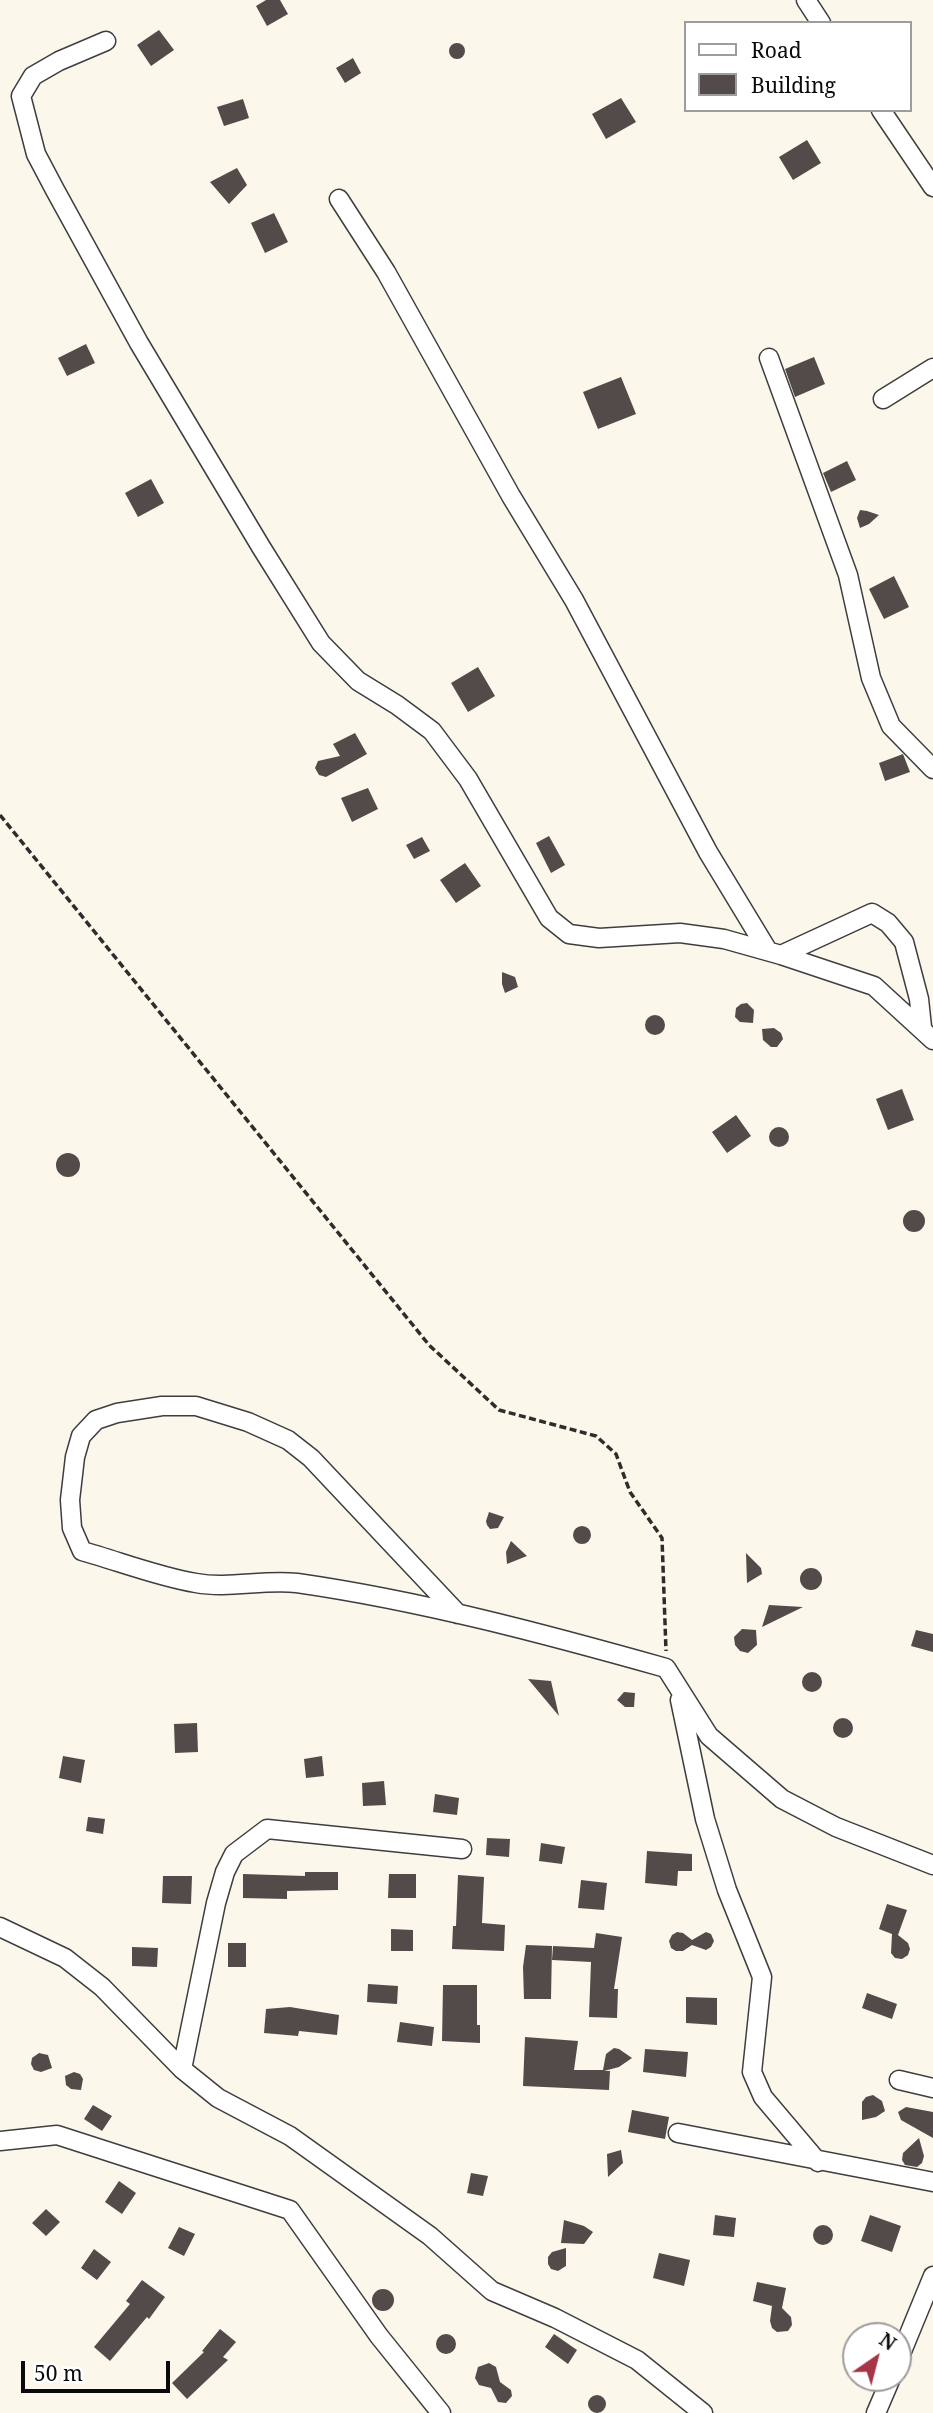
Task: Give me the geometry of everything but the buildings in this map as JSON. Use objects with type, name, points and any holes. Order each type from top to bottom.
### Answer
[{"type":"street","points":[[806,0],[820,21]]},
{"type":"street","points":[[106,40],[33,76],[21,96],[36,154],[139,343],[321,643],[358,681],[432,731],[468,779],[549,919],[569,934],[599,938],[680,933],[724,939],[774,953],[874,986],[927,1033]]},
{"type":"street","points":[[882,112],[933,187]]},
{"type":"street","points":[[339,199],[386,272],[511,496],[574,600],[709,852],[774,953]]},
{"type":"street","points":[[769,358],[848,575],[871,678],[891,726],[933,769]]},
{"type":"street","points":[[883,398],[933,368]]},
{"type":"street","points":[[774,953],[872,913],[888,923],[904,942],[927,1033]]},
{"type":"street","points":[[458,1614],[311,1458],[288,1440],[248,1422],[196,1406],[162,1406],[117,1413],[96,1420],[81,1436],[75,1457],[70,1500],[72,1528],[82,1551],[197,1583],[294,1583],[458,1614],[666,1668],[709,1736],[782,1799],[836,1827],[933,1865]]},
{"type":"street","points":[[678,1690],[705,1819],[727,1890],[762,1977],[752,2072],[763,2097],[818,2162]]},
{"type":"street","points":[[182,2069],[216,1903],[234,1854],[267,1829],[462,1849]]},
{"type":"street","points":[[0,1927],[65,1958],[102,1987],[182,2069],[218,2098],[290,2136],[419,2228],[492,2291],[555,2318],[637,2360],[703,2413]]},
{"type":"street","points":[[899,2080],[933,2088]]},
{"type":"street","points":[[678,2133],[933,2182]]},
{"type":"street","points":[[0,2141],[57,2135],[290,2210],[379,2336],[441,2413]]},
{"type":"street","points":[[912,2327],[933,2276]]},
{"type":"street","points":[[876,2413],[885,2392]]},
{"type":"path","points":[[0,815],[429,1345],[499,1410],[596,1436],[616,1454],[630,1492],[662,1538],[666,1668]]}]
